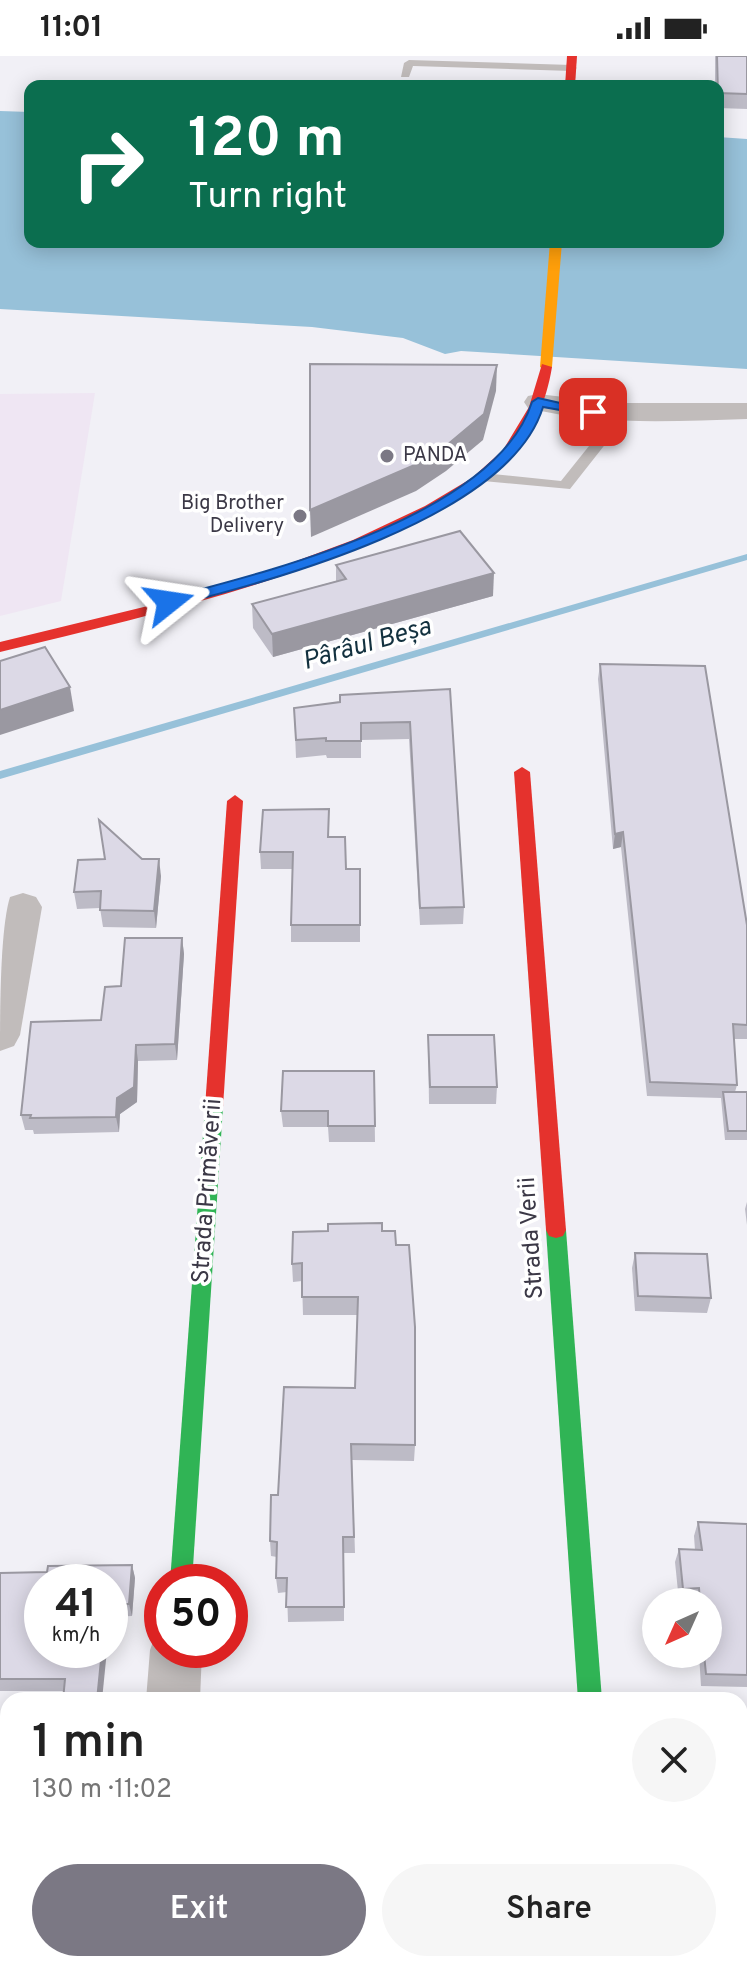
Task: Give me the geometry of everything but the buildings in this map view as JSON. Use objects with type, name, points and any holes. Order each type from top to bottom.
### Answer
[{"type":"street","points":[[0,647],[282,573],[374,538],[453,498],[483,477],[507,454],[534,416],[541,391],[555,248]]},
{"type":"street","points":[[541,391],[575,410],[622,414],[747,411]]},
{"type":"street","name":"Strada Verii","points":[[522,772],[589,1692]]},
{"type":"street","name":"Strada Primăverii","points":[[182,1564],[235,801]]},
{"type":"street","points":[[0,1035],[23,907]]},
{"type":"street","points":[[173,1692],[175,1668]]},
{"type":"lane","points":[[405,75],[409,63],[571,70]]},
{"type":"lane","points":[[483,477],[565,486],[622,414]]},
{"type":"shaded area","points":[[95,393],[61,601],[0,616],[0,394]]},
{"type":"water","points":[[0,111],[24,112],[24,248],[724,248],[724,137],[747,139],[747,369],[461,351],[445,354],[403,338],[312,327],[0,309]]},
{"type":"waterway","name":"Pârâul Beșa","points":[[0,775],[747,557]]},
{"type":"traffic: fast","points":[[182,1564],[214,1107]]},
{"type":"traffic: fast","points":[[556,1230],[589,1692]]},
{"type":"traffic: slow","points":[[546,367],[556,248]]},
{"type":"traffic: jam","points":[[570,80],[572,56]]},
{"type":"traffic: jam","points":[[0,647],[258,580],[358,543],[430,509],[477,480],[508,453],[530,419],[546,367]]},
{"type":"traffic: jam","points":[[522,772],[556,1230]]},
{"type":"traffic: jam","points":[[214,1107],[235,801]]},
{"type":"place","name":"PANDA","points":[[387,456]]},
{"type":"place","name":"Big Brother Delivery","points":[[300,516]]},
{"type":"route","points":[[169,602],[282,573],[374,538],[453,498],[483,477],[507,454],[534,416],[538,402],[593,412]]}]
